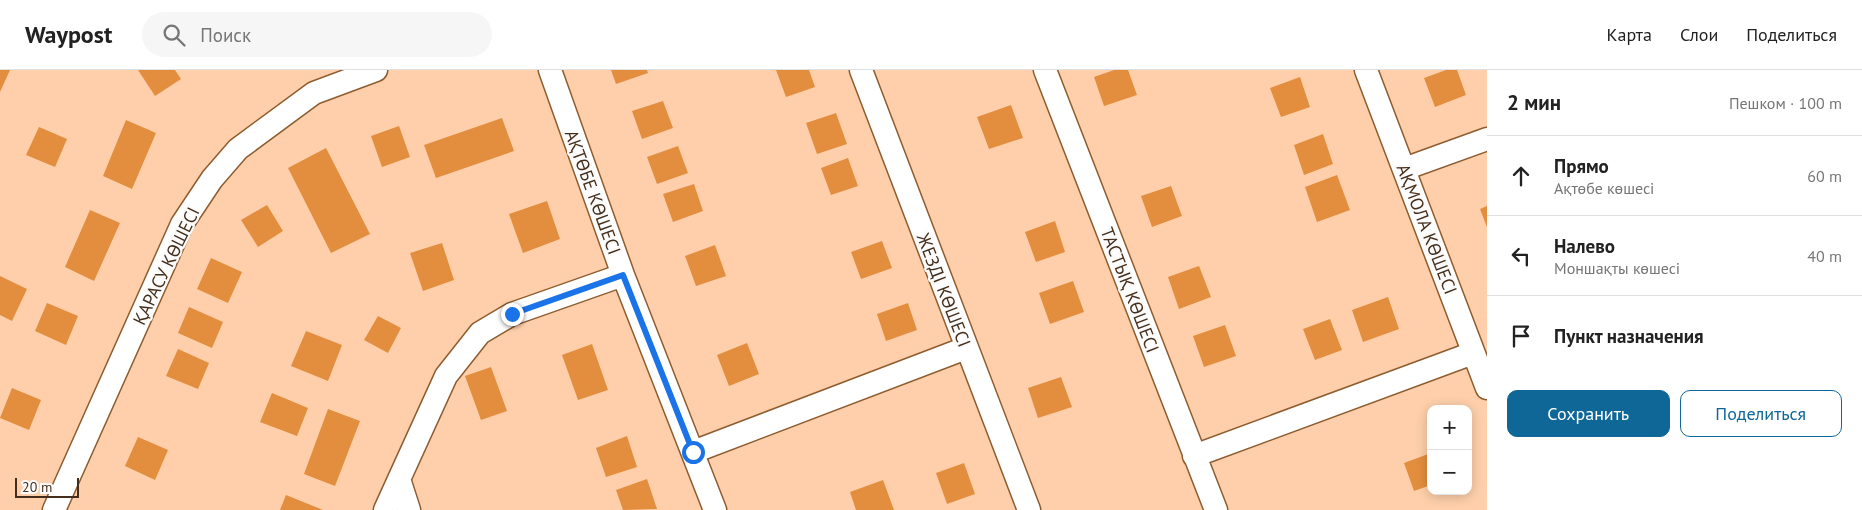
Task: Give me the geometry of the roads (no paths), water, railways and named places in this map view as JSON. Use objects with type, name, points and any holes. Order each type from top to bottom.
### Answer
[{"type":"street","name":"ҚАРАСУ КӨШЕСІ","points":[[54,510],[182,224],[212,179],[238,149],[314,94],[376,70]]},
{"type":"street","name":"АҚТӨБЕ КӨШЕСІ","points":[[550,70],[623,275],[715,510]]},
{"type":"street","name":"ЖЕЗДІ КӨШЕСІ","points":[[861,70],[1029,510]]},
{"type":"street","name":"ТАСТЫҚ КӨШЕСІ","points":[[1045,70],[1216,510]]},
{"type":"street","name":"АҚМОЛА КӨШЕСІ","points":[[1366,70],[1487,388]]},
{"type":"street","points":[[1404,169],[1487,139]]},
{"type":"street","points":[[385,510],[446,376],[480,333],[512,314],[623,275]]},
{"type":"street","points":[[693,452],[966,348]]},
{"type":"street","points":[[1194,456],[1473,353]]},
{"type":"street","points":[[399,479],[409,510]]}]
